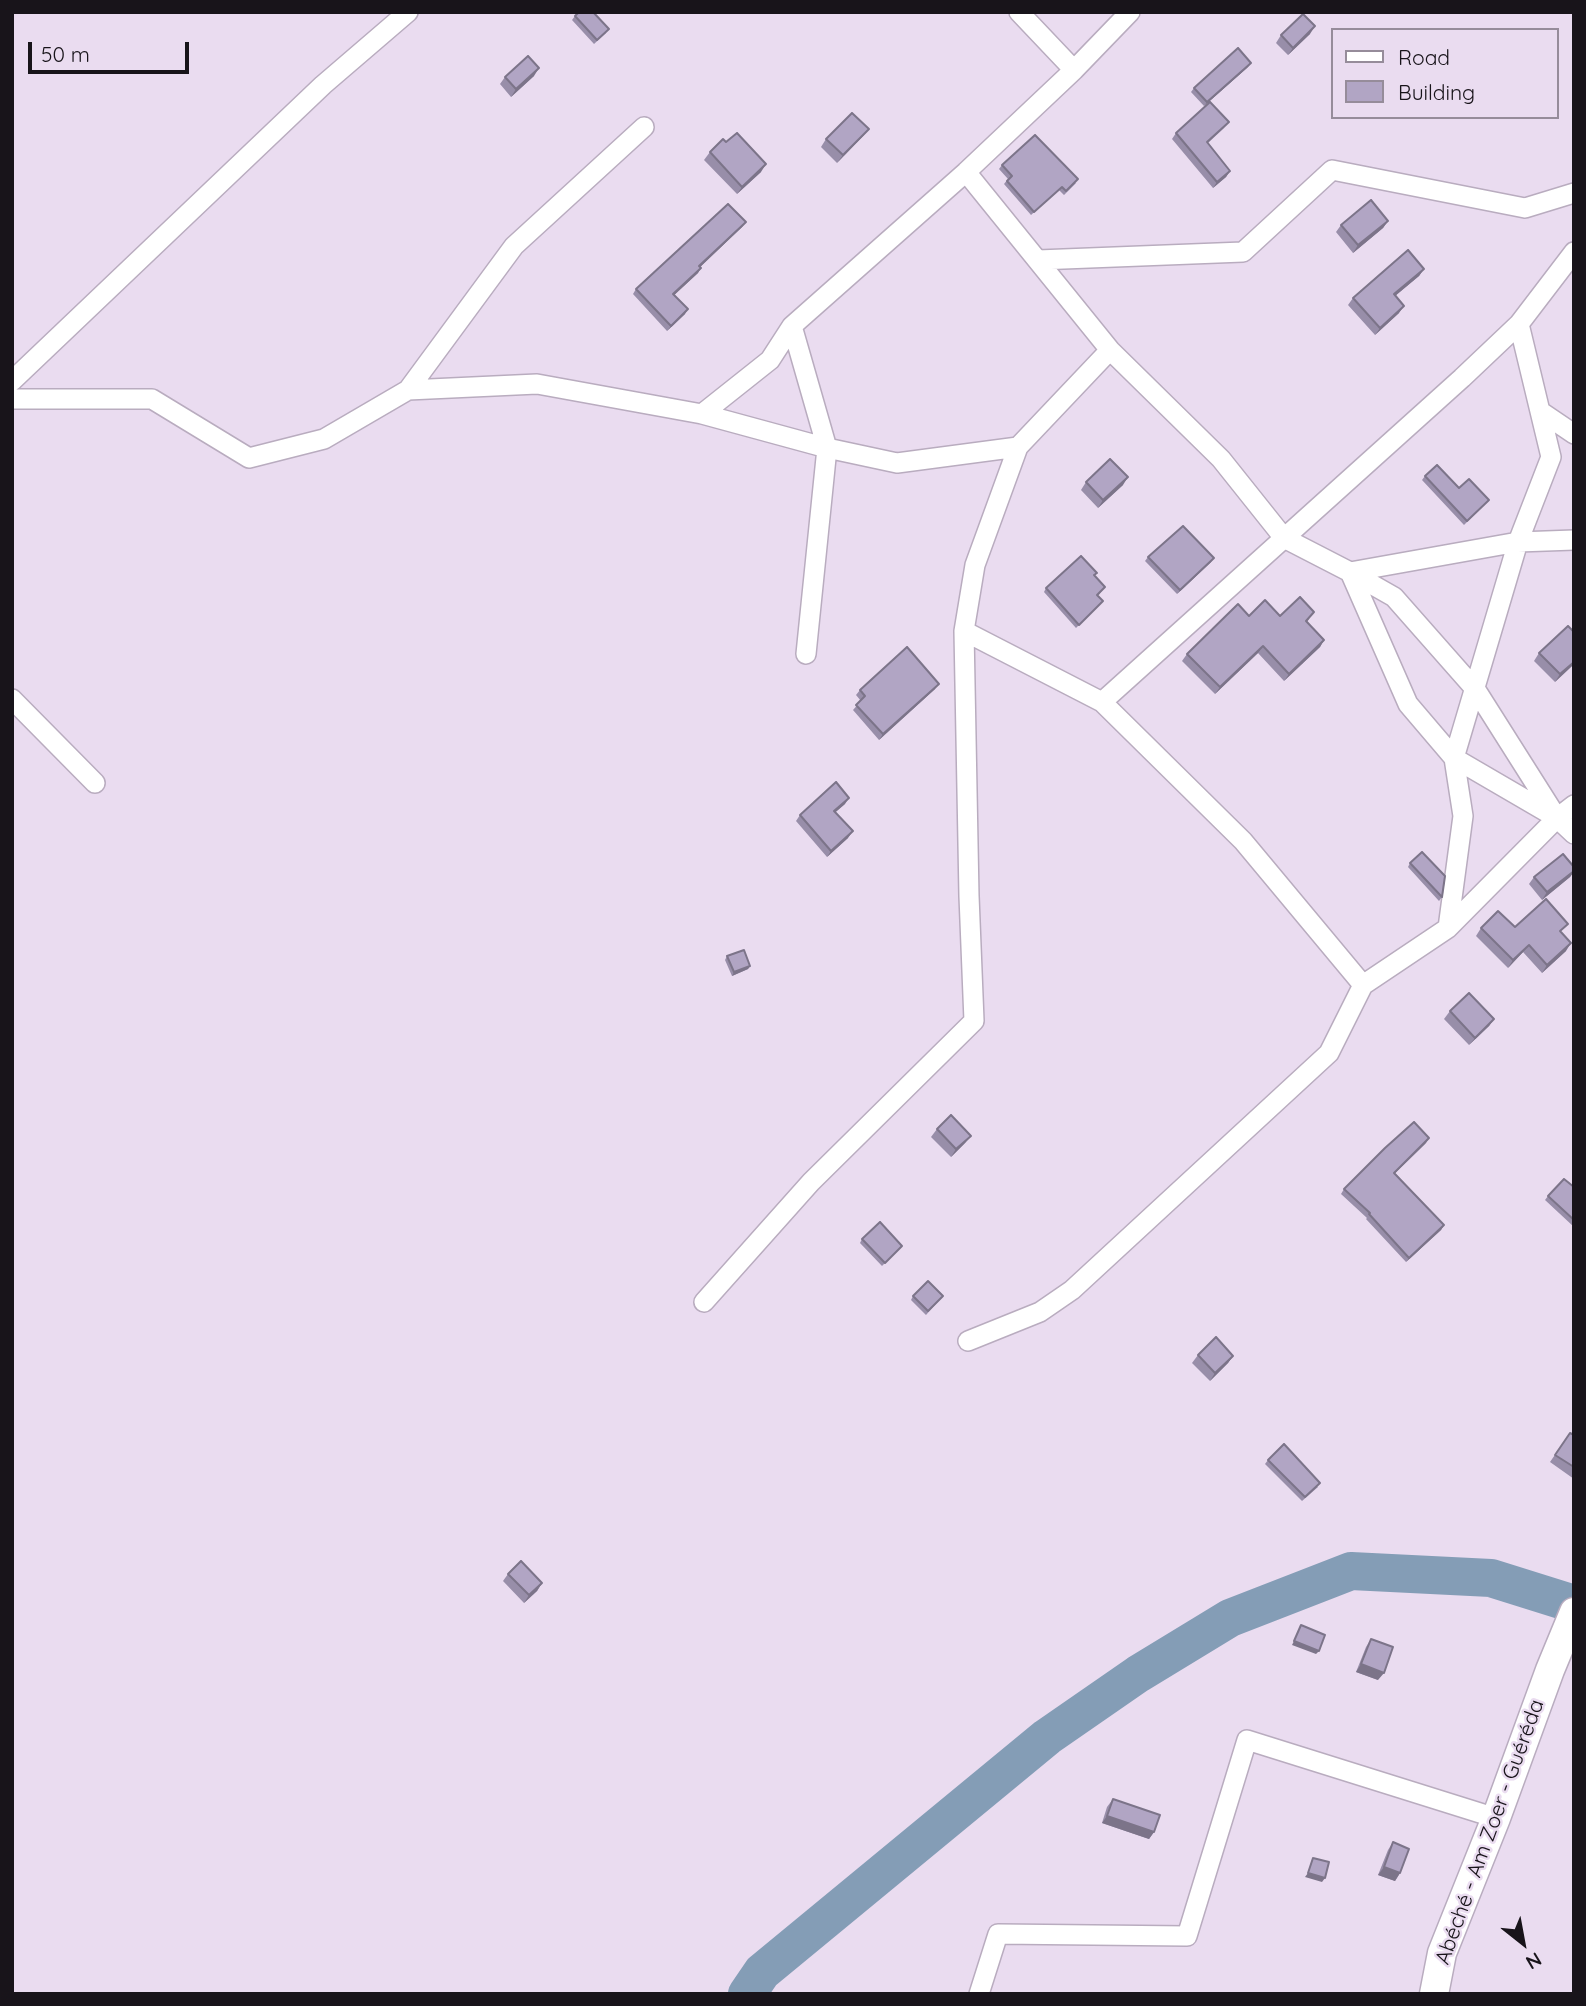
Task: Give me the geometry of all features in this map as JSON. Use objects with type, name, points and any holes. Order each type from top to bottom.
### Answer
[{"type":"main road","name":"Abéché - Am Zoer - Guéréda","points":[[1434,1994],[1441,1953],[1496,1818],[1574,1612]]},
{"type":"street","points":[[12,381],[323,85],[408,12]]},
{"type":"street","points":[[1019,12],[1074,70]]},
{"type":"street","points":[[702,414],[770,360],[792,326],[966,172],[1074,70],[1130,12]]},
{"type":"street","points":[[12,399],[152,399],[249,458],[324,439],[408,390],[514,246],[645,127]]},
{"type":"street","points":[[1038,260],[1242,251],[1332,170],[1525,208],[1574,193]]},
{"type":"street","points":[[966,172],[1110,350],[1221,459],[1284,538],[1395,597],[1476,690],[1558,818],[1574,834]]},
{"type":"street","points":[[1102,702],[1519,324],[1574,252]]},
{"type":"street","points":[[1448,928],[1463,816],[1454,758],[1518,542],[1551,457],[1519,324]]},
{"type":"street","points":[[792,326],[827,448],[806,654]]},
{"type":"street","points":[[704,1302],[811,1182],[974,1021],[964,631],[975,565],[1018,447],[1110,350]]},
{"type":"street","points":[[408,390],[537,384],[702,414],[827,448],[897,463],[1018,447]]},
{"type":"street","points":[[1540,411],[1574,434]]},
{"type":"street","points":[[1350,572],[1518,542],[1574,540]]},
{"type":"street","points":[[1350,572],[1408,704],[1454,758],[1558,818]]},
{"type":"street","points":[[964,631],[1102,702],[1243,841],[1363,985]]},
{"type":"street","points":[[12,699],[95,783]]},
{"type":"street","points":[[968,1341],[1040,1312],[1072,1290],[1329,1053],[1363,985],[1448,928],[1574,805]]},
{"type":"street","points":[[979,1994],[998,1934],[1187,1936],[1247,1740],[1496,1818]]},
{"type":"building","points":[[579,12],[593,12],[609,29],[597,40],[575,16]]},
{"type":"building","points":[[1303,14],[1315,26],[1293,48],[1281,35]]},
{"type":"building","points":[[1238,48],[1251,63],[1207,102],[1194,88]]},
{"type":"building","points":[[528,56],[539,68],[516,89],[505,77]]},
{"type":"building","points":[[1210,102],[1229,122],[1207,142],[1230,171],[1217,182],[1176,133]]},
{"type":"building","points":[[852,113],[869,129],[843,155],[826,139]]},
{"type":"building","points":[[737,133],[766,164],[742,187],[710,152],[723,139],[726,142]]},
{"type":"building","points":[[1035,135],[1078,179],[1066,191],[1062,187],[1034,212],[1007,181],[1012,176],[1002,165]]},
{"type":"building","points":[[1371,200],[1388,221],[1358,245],[1341,225]]},
{"type":"building","points":[[728,204],[746,222],[673,294],[688,309],[671,326],[636,289]]},
{"type":"building","points":[[1408,250],[1424,269],[1394,294],[1404,306],[1380,328],[1353,298]]},
{"type":"building","points":[[1110,459],[1128,477],[1103,500],[1086,482]]},
{"type":"building","points":[[1437,465],[1459,488],[1469,479],[1489,500],[1467,521],[1425,476]]},
{"type":"building","points":[[1183,526],[1214,558],[1180,590],[1148,557]]},
{"type":"building","points":[[1081,556],[1097,573],[1094,575],[1105,587],[1097,595],[1103,601],[1079,625],[1046,588]]},
{"type":"building","points":[[1300,597],[1314,612],[1306,621],[1324,640],[1289,674],[1263,646],[1220,687],[1187,654],[1238,604],[1249,616],[1265,600],[1280,616]]},
{"type":"building","points":[[1568,626],[1574,632],[1574,662],[1560,674],[1539,653]]},
{"type":"building","points":[[907,647],[939,684],[883,734],[856,705],[865,696],[860,690]]},
{"type":"building","points":[[836,782],[849,798],[834,811],[853,831],[831,851],[800,815]]},
{"type":"building","points":[[1422,852],[1445,876],[1442,897],[1410,863]]},
{"type":"building","points":[[1563,854],[1574,867],[1574,871],[1547,892],[1534,877]]},
{"type":"building","points":[[1546,899],[1568,924],[1560,931],[1571,943],[1547,965],[1529,945],[1513,960],[1481,928],[1498,911],[1515,927]]},
{"type":"building","points":[[744,950],[750,966],[734,972],[727,956]]},
{"type":"building","points":[[1469,993],[1494,1019],[1475,1038],[1450,1011]]},
{"type":"building","points":[[951,1115],[971,1136],[956,1149],[937,1129]]},
{"type":"building","points":[[1414,1122],[1429,1138],[1394,1173],[1444,1225],[1409,1258],[1370,1213],[1344,1189]]},
{"type":"building","points":[[1564,1179],[1574,1187],[1574,1220],[1548,1196]]},
{"type":"building","points":[[880,1222],[902,1246],[885,1263],[862,1239]]},
{"type":"building","points":[[928,1281],[943,1296],[928,1311],[913,1296]]},
{"type":"building","points":[[1216,1337],[1233,1356],[1215,1373],[1198,1355]]},
{"type":"building","points":[[1570,1433],[1574,1435],[1574,1467],[1555,1455]]},
{"type":"building","points":[[1284,1444],[1320,1483],[1305,1497],[1268,1460]]},
{"type":"building","points":[[521,1561],[542,1583],[529,1595],[508,1574]]},
{"type":"building","points":[[1301,1625],[1325,1635],[1319,1651],[1294,1641]]},
{"type":"building","points":[[1371,1639],[1393,1647],[1384,1673],[1361,1664]]},
{"type":"building","points":[[1113,1799],[1160,1815],[1154,1832],[1107,1816]]},
{"type":"building","points":[[1393,1842],[1409,1849],[1400,1873],[1384,1867]]},
{"type":"building","points":[[1313,1858],[1329,1862],[1325,1878],[1308,1873]]},
{"type":"waterway","points":[[747,1994],[762,1972],[1047,1737],[1138,1674],[1230,1618],[1351,1571],[1491,1578],[1574,1604]]}]
